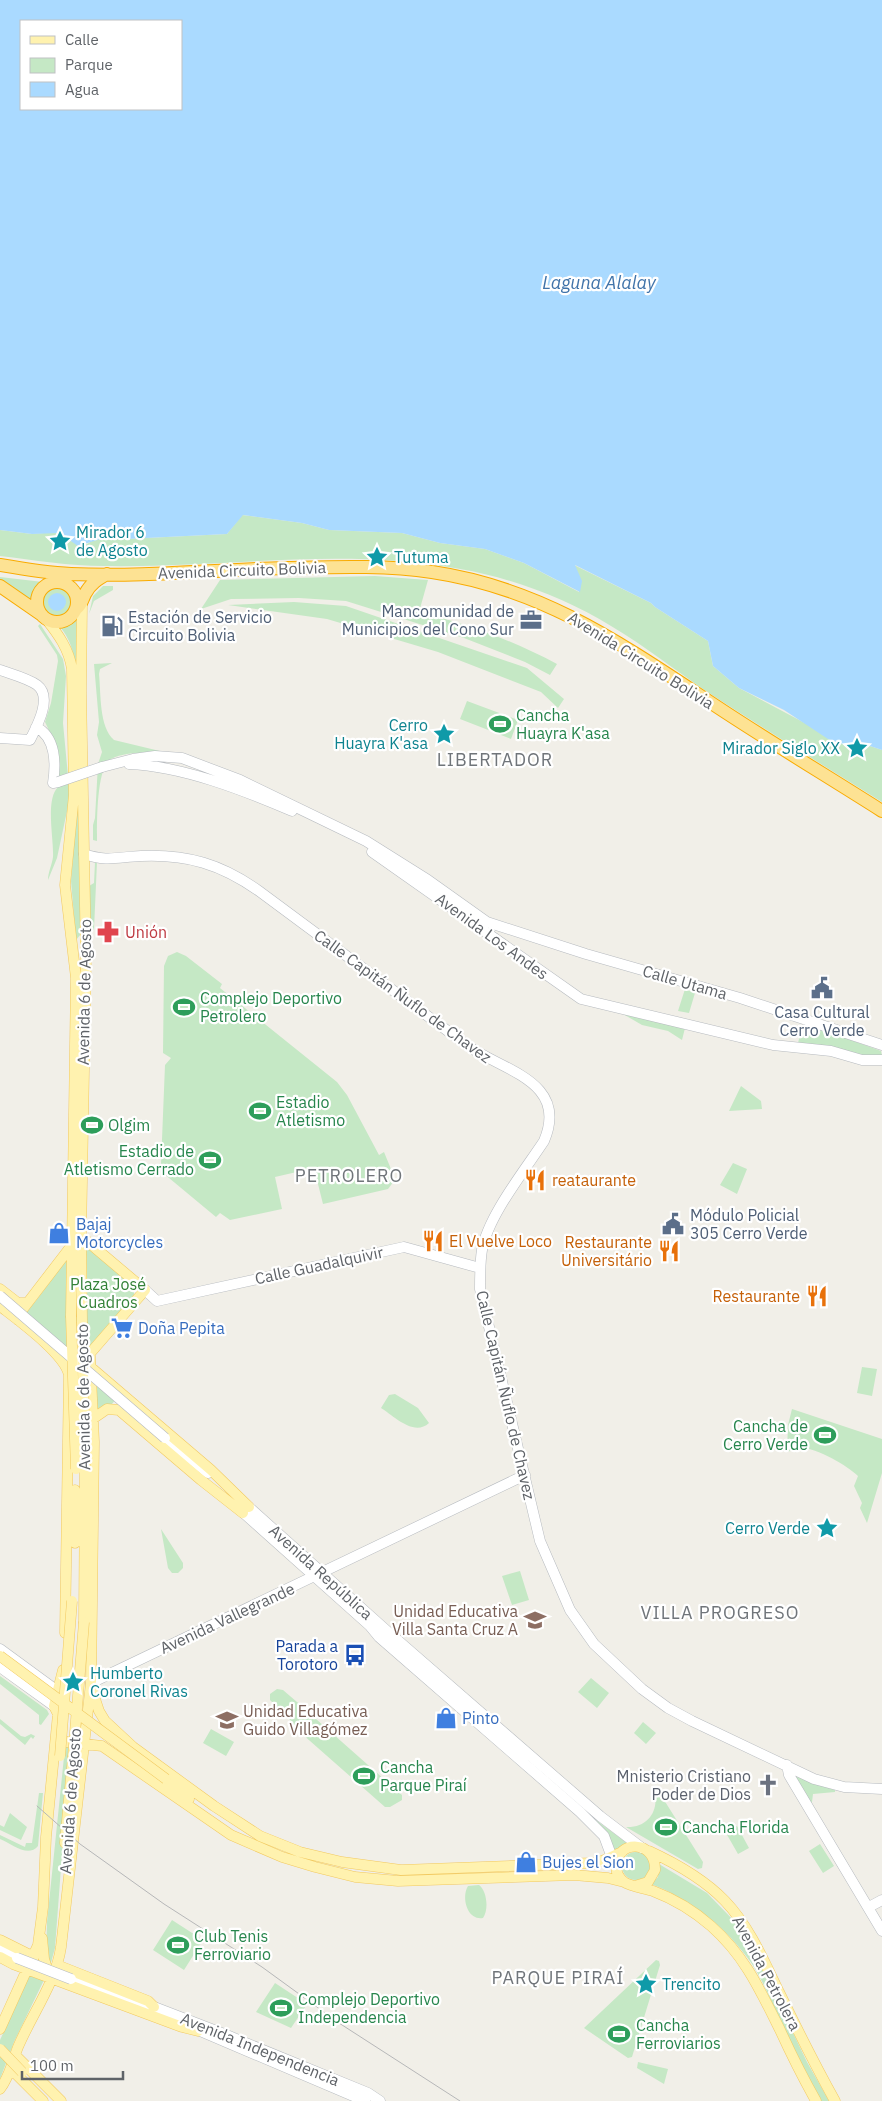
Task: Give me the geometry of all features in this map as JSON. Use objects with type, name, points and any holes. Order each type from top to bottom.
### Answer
[{"type":"highway","name":"Avenida Circuito Bolivia","points":[[0,565],[59,579],[107,574],[301,568],[393,568],[432,572],[504,588],[536,599],[610,637],[772,743],[882,811]]},
{"type":"highway","points":[[0,586],[44,617],[55,622],[64,621],[72,615],[87,589],[107,574]]},
{"type":"highway","points":[[44,617],[38,607],[38,598],[41,590],[59,579],[78,603]]},
{"type":"main road","name":"Avenida 6 de Agosto","points":[[46,1868],[52,1838],[60,1756],[80,1468],[81,1236],[86,958],[78,603]]},
{"type":"main road","name":"Avenida 6 de Agosto","points":[[44,617],[60,637],[70,658],[72,669],[74,795],[66,885],[76,978],[71,1316],[80,1468],[84,1622],[63,1868],[65,1899]]},
{"type":"main road","points":[[69,1375],[76,1366],[90,1361],[145,1290],[81,1236]]},
{"type":"main road","points":[[18,1320],[19,1314],[72,1245]]},
{"type":"main road","points":[[0,1289],[18,1303],[27,1303]]},
{"type":"main road","points":[[0,1306],[61,1360],[75,1362],[90,1361],[211,1470],[246,1510]]},
{"type":"main road","name":"Avenida 6 de Agosto","points":[[0,2029],[34,1956],[40,1932],[46,1868],[46,1837],[58,1714],[54,1706],[56,1690],[62,1676],[67,1597],[69,1375],[61,1360]]},
{"type":"main road","name":"Avenida 6 de Agosto","points":[[0,2090],[6,2081],[15,2055],[51,1978],[61,1946],[91,1683],[94,1418],[90,1361]]},
{"type":"main road","points":[[94,1418],[107,1409],[119,1410],[201,1480],[246,1510]]},
{"type":"main road","points":[[0,1656],[213,1817],[257,1841],[297,1862],[376,1880],[398,1881],[574,1875],[608,1878],[635,1886],[642,1885],[652,1876],[655,1863],[645,1849],[634,1847],[602,1861],[581,1864],[401,1870],[320,1857],[257,1841],[231,1835],[205,1819],[102,1746],[67,1742],[56,1738]]},
{"type":"main road","points":[[0,1660],[166,1780]]},
{"type":"main road","points":[[91,1683],[99,1711],[112,1729],[257,1841]]},
{"type":"main road","points":[[56,1690],[78,1714],[84,1744]]},
{"type":"main road","name":"Avenida Petrolera","points":[[645,1849],[706,1884],[726,1901],[739,1918],[766,1965],[835,2101]]},
{"type":"main road","points":[[622,1852],[617,1860],[616,1870],[624,1882]]},
{"type":"main road","name":"Avenida Petrolera","points":[[635,1886],[662,1895],[691,1911],[711,1926],[744,1961],[816,2101]]},
{"type":"main road","points":[[40,1932],[43,1941],[44,1960],[51,1978]]},
{"type":"main road","points":[[0,1940],[34,1956]]},
{"type":"main road","points":[[0,1957],[182,2027],[198,2031]]},
{"type":"main road","points":[[56,1965],[148,2001],[154,2007]]},
{"type":"main road","points":[[0,2050],[52,2101]]},
{"type":"main road","points":[[15,2055],[61,2101]]},
{"type":"main road","points":[[11,2069],[43,2101]]},
{"type":"street","points":[[0,670],[38,686],[43,693],[43,705],[30,740],[0,738]]},
{"type":"street","name":"Avenida Los Andes","points":[[36,727],[46,732],[50,740],[55,783],[133,759],[171,756],[182,758],[240,780],[366,841],[428,880],[581,999],[790,1047],[831,1051],[862,1060],[882,1060]]},
{"type":"street","name":"Avenida Los Andes","points":[[118,764],[156,767],[184,773],[228,786],[290,810],[371,851],[482,923]]},
{"type":"street","name":"Calle Capitán Ñuflo de Chavez","points":[[84,854],[100,859],[172,856],[223,868],[259,891],[474,1050],[524,1077],[537,1087],[546,1100],[550,1113],[550,1128],[544,1141],[492,1223],[482,1249],[480,1289],[540,1541],[570,1610],[594,1644],[642,1689],[673,1711],[814,1779],[830,1784],[882,1789]]},
{"type":"street","name":"Calle Utama","points":[[482,923],[693,983],[882,1046]]},
{"type":"street","name":"Calle Guadalquivir","points":[[145,1290],[158,1301],[404,1247],[480,1268]]},
{"type":"street","name":"Avenida República","points":[[0,1296],[246,1510],[580,1812],[604,1836],[616,1870]]},
{"type":"street","name":"Avenida República","points":[[0,1300],[164,1439]]},
{"type":"street","name":"Avenida Vallegrande","points":[[91,1683],[525,1475]]},
{"type":"street","name":"Avenida República","points":[[318,1575],[600,1816],[645,1849]]},
{"type":"street","points":[[0,1649],[56,1690]]},
{"type":"street","points":[[0,1667],[54,1706]]},
{"type":"street","points":[[787,1766],[789,1775],[869,1907],[882,1932]]},
{"type":"street","points":[[869,1907],[882,1900]]},
{"type":"street","name":"Avenida Independencia","points":[[0,1949],[17,1958],[138,2004],[365,2101]]},
{"type":"street","name":"Avenida Independencia","points":[[138,2004],[154,2007],[368,2093],[380,2101]]},
{"type":"green space","points":[[242,515],[302,523],[329,530],[402,533],[440,543],[485,549],[524,563],[579,592],[574,565],[651,603],[708,641],[713,666],[739,688],[848,746],[867,745],[882,750],[882,802],[709,693],[611,626],[557,598],[499,578],[460,569],[416,563],[371,560],[327,559],[149,566],[91,566],[0,556],[0,530],[32,534],[55,532],[65,536],[70,541],[87,544],[97,538],[107,537],[126,539],[227,534]]},
{"type":"green space","points":[[375,576],[428,580],[419,612],[489,634],[523,647],[557,664],[550,675],[525,662],[464,638],[346,601],[299,598],[231,599],[201,609],[220,580]]},
{"type":"green space","points":[[0,577],[43,582],[34,591],[33,603],[0,582]]},
{"type":"green space","points":[[57,586],[63,587],[68,591],[72,596],[72,608],[68,613],[63,617],[57,618],[51,617],[46,613],[42,608],[41,602],[42,596],[46,591],[51,587]]},
{"type":"green space","points":[[103,586],[113,586],[113,590],[94,601],[89,614],[93,596]]},
{"type":"green space","points":[[294,602],[346,606],[527,668],[564,699],[558,708],[541,692],[438,652],[327,619],[228,605]]},
{"type":"green space","points":[[78,616],[77,679],[70,644],[59,626],[67,624]]},
{"type":"green space","points":[[40,624],[63,659],[66,676],[63,723],[70,797],[57,858],[48,880],[53,857],[51,810],[54,793],[58,787],[53,739],[45,722],[51,703],[58,661],[57,655],[38,626]]},
{"type":"green space","points":[[112,663],[100,669],[99,674],[103,719],[109,734],[114,740],[168,753],[139,753],[117,756],[106,764],[102,773],[98,797],[97,841],[93,840],[93,825],[98,764],[102,752],[97,735],[99,722],[94,664]]},
{"type":"green space","points":[[467,701],[518,720],[511,739],[460,719]]},
{"type":"green space","points":[[78,791],[81,934],[76,940],[71,881]]},
{"type":"green space","points":[[95,862],[97,862],[94,929],[89,936],[89,886],[94,883]]},
{"type":"green space","name":"Estadio Atletismo","points":[[177,952],[186,956],[222,984],[220,988],[337,1082],[347,1095],[379,1155],[384,1152],[394,1181],[388,1189],[323,1204],[314,1168],[275,1177],[282,1209],[230,1220],[220,1213],[216,1217],[163,1173],[161,1164],[165,1065],[171,1058],[163,1053],[164,966],[168,956]]},
{"type":"green space","points":[[685,989],[695,993],[689,1013],[678,1011]]},
{"type":"green space","points":[[623,1014],[685,1028],[682,1040],[668,1031],[642,1025]]},
{"type":"green space","points":[[807,1024],[881,1051],[882,1056],[864,1056],[798,1043],[802,1027]]},
{"type":"green space","points":[[741,1086],[761,1101],[762,1109],[729,1111]]},
{"type":"green space","points":[[733,1163],[747,1169],[737,1194],[720,1185]]},
{"type":"green space","name":"Plaza José Cuadros","points":[[84,1243],[134,1286],[134,1296],[81,1359],[67,1359],[25,1311],[35,1302],[67,1258],[67,1318],[86,1317]]},
{"type":"green space","points":[[862,1367],[877,1369],[872,1396],[857,1393]]},
{"type":"green space","points":[[95,1375],[120,1395],[111,1405],[97,1409]]},
{"type":"green space","points":[[395,1394],[418,1408],[429,1423],[423,1427],[411,1427],[381,1408],[389,1395]]},
{"type":"green space","points":[[792,1409],[882,1439],[882,1473],[867,1523],[860,1508],[862,1503],[854,1486],[858,1476],[840,1463],[816,1451],[802,1448],[787,1452],[788,1425]]},
{"type":"green space","points":[[161,1529],[183,1563],[183,1568],[178,1573],[172,1573],[168,1568]]},
{"type":"green space","points":[[520,1571],[529,1600],[512,1605],[502,1576]]},
{"type":"green space","points":[[0,1676],[47,1710],[49,1714],[41,1725],[39,1724],[39,1715],[0,1684]]},
{"type":"green space","points":[[591,1678],[609,1693],[597,1708],[578,1692]]},
{"type":"green space","points":[[277,1689],[283,1690],[304,1708],[311,1711],[316,1719],[402,1795],[402,1800],[390,1807],[385,1807],[293,1726],[292,1722],[270,1700],[270,1694]]},
{"type":"green space","points":[[477,1716],[596,1820],[627,1843],[615,1851]]},
{"type":"green space","points":[[0,1719],[21,1736],[25,1737],[31,1734],[35,1736],[33,1739],[31,1737],[25,1745],[0,1724]]},
{"type":"green space","points":[[643,1722],[656,1733],[646,1744],[634,1733]]},
{"type":"green space","points":[[211,1729],[234,1742],[226,1756],[203,1743]]},
{"type":"green space","points":[[57,1745],[70,1747],[55,1948],[49,1970],[46,1960],[47,1922],[64,1757]]},
{"type":"green space","points":[[793,1774],[807,1781],[835,1790],[835,1792],[813,1794],[810,1804]]},
{"type":"green space","points":[[654,1790],[659,1792],[703,1862],[702,1868],[698,1869],[626,1827],[634,1827],[646,1821],[654,1811]]},
{"type":"green space","points":[[39,1793],[43,1793],[38,1846],[30,1851],[15,1847],[0,1839],[0,1835],[25,1847],[26,1843],[32,1843]]},
{"type":"green space","points":[[10,1813],[27,1827],[21,1840],[0,1830],[0,1825],[4,1827]]},
{"type":"green space","points":[[737,1826],[749,1848],[738,1854],[726,1833]]},
{"type":"green space","points":[[820,1844],[834,1866],[823,1873],[809,1851]]},
{"type":"green space","points":[[636,1852],[646,1856],[650,1866],[646,1876],[636,1880],[626,1876],[622,1866],[626,1856]]},
{"type":"green space","points":[[659,1864],[707,1893],[738,1925],[750,1943],[807,2062],[829,2101],[821,2101],[760,1977],[742,1951],[708,1917],[680,1898],[651,1884],[658,1877]]},
{"type":"green space","points":[[479,1885],[484,1892],[486,1901],[486,1910],[483,1918],[473,1916],[465,1902],[468,1886]]},
{"type":"green space","name":"Club Tenis Ferroviario","points":[[172,1920],[203,1940],[184,1970],[153,1950]]},
{"type":"green space","points":[[656,1960],[659,1961],[660,1965],[632,2057],[628,2058],[584,2028]]},
{"type":"green space","points":[[30,1974],[44,1980],[14,2042],[0,2079],[0,2040]]},
{"type":"green space","name":"Complejo Deportivo Independencia","points":[[275,1983],[307,2004],[291,2028],[256,2012]]},
{"type":"green space","points":[[638,2062],[668,2069],[664,2084],[637,2068]]},
{"type":"water","name":"Laguna Alalay","points":[[0,0],[882,0],[882,750],[867,745],[848,746],[828,739],[784,710],[739,688],[713,666],[708,641],[651,603],[575,565],[582,581],[580,592],[524,563],[485,549],[440,543],[402,533],[329,530],[302,523],[243,515],[227,534],[126,539],[107,537],[78,546],[59,533],[32,534],[0,530]]},
{"type":"water","points":[[57,593],[63,596],[66,602],[63,608],[57,611],[51,608],[48,602],[51,596]]},
{"type":"tram line","points":[[37,1806],[80,1844],[164,1904],[262,1967],[339,2023],[460,2101]]},
{"type":"place","name":"Mirador 6 de Agosto","points":[[60,541]]},
{"type":"place","name":"Tutuma","points":[[377,557]]},
{"type":"place","name":"Mancomunidad de Municipios del Cono Sur","points":[[531,620]]},
{"type":"place","name":"Estación de Servicio Circuito Bolivia","points":[[112,626]]},
{"type":"place","name":"Cancha Huayra K'asa","points":[[500,724]]},
{"type":"place","name":"Cerro Huayra K'asa","points":[[444,734]]},
{"type":"place","name":"Mirador Siglo XX","points":[[857,748]]},
{"type":"place","name":"Unión","points":[[108,932]]},
{"type":"place","name":"Casa Cultural Cerro Verde","points":[[822,988]]},
{"type":"place","name":"Complejo Deportivo Petrolero","points":[[184,1007]]},
{"type":"place","name":"Estadio Atletismo","points":[[260,1111]]},
{"type":"place","name":"Olgim","points":[[92,1125]]},
{"type":"place","name":"Estadio de Atletismo Cerrado","points":[[210,1160]]},
{"type":"place","name":"reataurante","points":[[535,1180]]},
{"type":"place","name":"Módulo Policial 305 Cerro Verde","points":[[673,1224]]},
{"type":"place","name":"Bajaj Motorcycles","points":[[59,1233]]},
{"type":"place","name":"El Vuelve Loco","points":[[433,1241]]},
{"type":"place","name":"Restaurante Universitário","points":[[669,1251]]},
{"type":"place","name":"Restaurante","points":[[817,1296]]},
{"type":"place","name":"Doña Pepita","points":[[122,1328]]},
{"type":"place","name":"Cancha de Cerro Verde","points":[[825,1435]]},
{"type":"place","name":"Cerro Verde","points":[[827,1528]]},
{"type":"place","name":"Unidad Educativa Villa Santa Cruz A","points":[[535,1620]]},
{"type":"place","name":"Parada a Torotoro","points":[[355,1655]]},
{"type":"place","name":"Humberto Coronel Rivas","points":[[73,1682]]},
{"type":"place","name":"Pinto","points":[[446,1718]]},
{"type":"place","name":"Unidad Educativa Guido Villagómez","points":[[227,1720]]},
{"type":"place","name":"Cancha Parque Piraí","points":[[364,1776]]},
{"type":"place","name":"Mnisterio Cristiano Poder de Dios","points":[[768,1785]]},
{"type":"place","name":"Cancha Florida","points":[[666,1827]]},
{"type":"place","name":"Bujes el Sion","points":[[526,1862]]},
{"type":"place","name":"Club Tenis Ferroviario","points":[[178,1945]]},
{"type":"place","name":"Trencito","points":[[646,1984]]},
{"type":"place","name":"Complejo Deportivo Independencia","points":[[281,2008]]},
{"type":"place","name":"Cancha Ferroviarios","points":[[619,2034]]},
{"type":"district","name":"LIBERTADOR","points":[[495,760]]},
{"type":"district","name":"PETROLERO","points":[[349,1176]]},
{"type":"district","name":"VILLA PROGRESO","points":[[720,1613]]},
{"type":"district","name":"PARQUE PIRAÍ","points":[[558,1978]]}]
